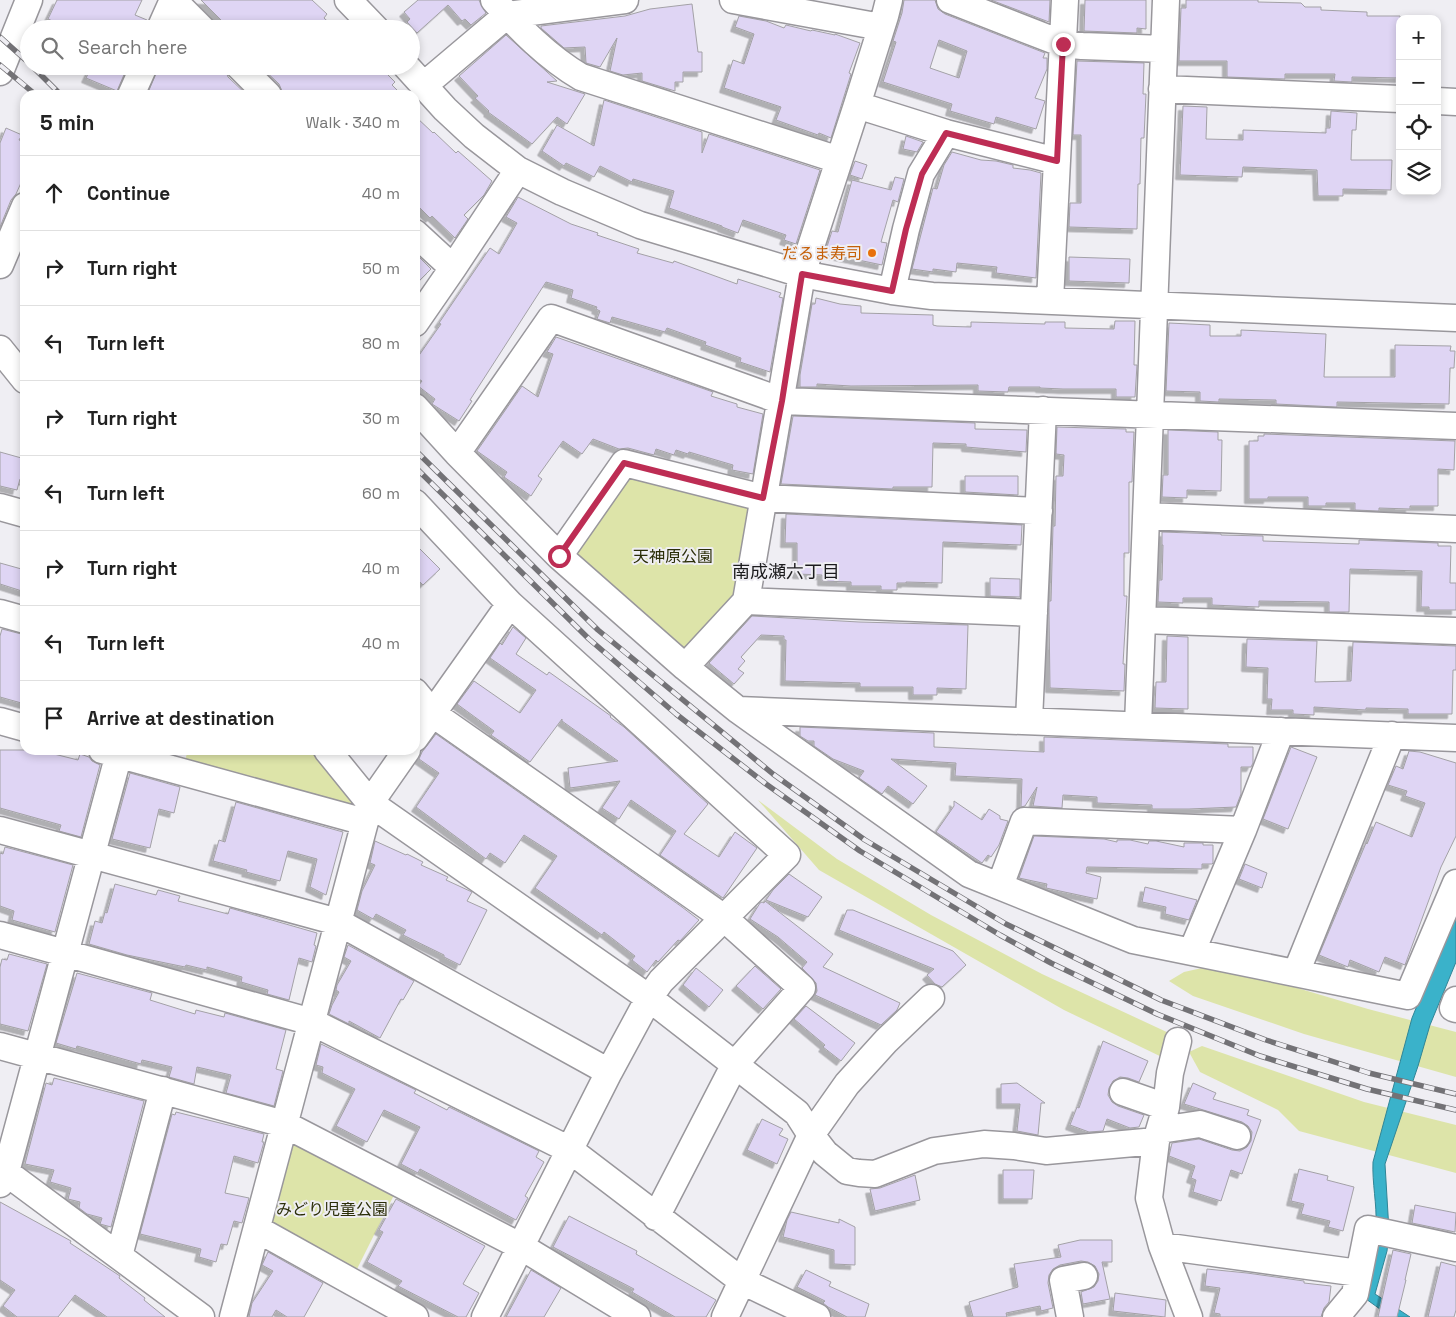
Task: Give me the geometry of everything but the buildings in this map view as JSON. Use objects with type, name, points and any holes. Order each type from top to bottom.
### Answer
[{"type":"street","points":[[21,20],[29,0]]},
{"type":"street","points":[[164,20],[173,0],[193,20]]},
{"type":"street","points":[[348,0],[367,20]]},
{"type":"street","points":[[423,86],[500,7],[625,0]]},
{"type":"street","points":[[733,0],[881,27]]},
{"type":"street","points":[[685,667],[746,601],[763,498],[782,401],[802,274],[889,0]]},
{"type":"street","points":[[950,0],[1063,44],[1164,49]]},
{"type":"street","points":[[1050,301],[1065,0]]},
{"type":"street","points":[[1138,725],[1166,0]]},
{"type":"street","points":[[500,7],[542,50],[561,65],[581,76],[839,160]]},
{"type":"street","points":[[0,72],[20,22]]},
{"type":"street","points":[[133,90],[140,75]]},
{"type":"street","points":[[249,75],[263,90]]},
{"type":"street","points":[[414,75],[445,110],[474,136],[518,170],[562,192],[640,224],[802,274],[892,291],[932,296],[1456,318]]},
{"type":"street","points":[[1162,89],[1396,99]]},
{"type":"street","points":[[1441,101],[1456,102]]},
{"type":"street","points":[[857,105],[946,133],[1057,161]]},
{"type":"street","points":[[892,291],[906,229],[922,174],[946,133]]},
{"type":"street","points":[[420,316],[518,170]]},
{"type":"street","points":[[0,265],[20,221]]},
{"type":"street","points":[[420,238],[453,268]]},
{"type":"street","points":[[457,453],[551,318],[782,401],[1456,426]]},
{"type":"street","points":[[1029,721],[1043,410]]},
{"type":"street","points":[[420,412],[457,453],[559,556],[685,667],[738,710],[969,874],[1133,940],[1408,996],[1456,883]]},
{"type":"street","points":[[559,556],[624,463],[763,498],[1038,511]]},
{"type":"street","points":[[0,507],[20,513]]},
{"type":"street","points":[[420,508],[510,604],[787,855],[661,981],[649,998],[609,1072],[485,1317]]},
{"type":"street","points":[[1146,516],[1456,529]]},
{"type":"street","points":[[746,601],[1034,613]]},
{"type":"street","points":[[420,731],[510,604]]},
{"type":"street","points":[[0,613],[20,619]]},
{"type":"street","points":[[1142,620],[1456,631]]},
{"type":"street","points":[[420,698],[432,714],[724,918],[802,988],[735,1064],[656,1217]]},
{"type":"street","points":[[738,710],[1392,734],[1456,738]]},
{"type":"street","points":[[0,722],[20,727]]},
{"type":"street","points":[[1192,951],[1282,731]]},
{"type":"street","points":[[1296,973],[1392,734]]},
{"type":"street","points":[[113,755],[91,856],[38,1056],[2,1175],[119,1256],[201,1317]]},
{"type":"street","points":[[127,755],[367,812],[649,998],[797,1113],[811,1136],[825,1153],[847,1171],[874,1174],[934,1152],[958,1147],[984,1144],[1046,1150],[1161,1126],[1200,1124],[1223,1139]]},
{"type":"street","points":[[330,755],[367,812]]},
{"type":"street","points":[[233,1317],[367,812],[404,755]]},
{"type":"street","points":[[1000,886],[1024,821],[1243,830]]},
{"type":"street","points":[[0,830],[338,922],[609,1072]]},
{"type":"street","points":[[0,935],[312,1022],[570,1150],[742,1281],[817,1317]]},
{"type":"street","points":[[725,1317],[811,1136],[847,1084],[886,1041],[931,998]]},
{"type":"street","points":[[1178,1040],[1170,1073],[1149,1198],[1162,1246],[1189,1317]]},
{"type":"street","points":[[0,1046],[284,1124],[520,1246],[638,1317]]},
{"type":"street","points":[[119,1256],[163,1090]]},
{"type":"street","points":[[1123,1092],[1161,1126]]},
{"type":"street","points":[[257,1229],[415,1317]]},
{"type":"street","points":[[1336,1317],[1355,1294],[1368,1229],[1456,1248]]},
{"type":"street","points":[[1162,1246],[1359,1273]]},
{"type":"street","points":[[1070,1317],[1063,1280],[1084,1276]]},
{"type":"green space","name":"天神原公園","points":[[628,473],[743,502],[752,512],[735,599],[682,654],[573,559]]},
{"type":"green space","points":[[187,755],[315,755],[355,803],[351,810],[184,764]]},
{"type":"green space","points":[[758,800],[837,859],[931,915],[1042,974],[1171,1034],[1166,1059],[1064,1010],[819,870]]},
{"type":"green space","points":[[1202,968],[1294,987],[1456,1032],[1456,1077],[1304,1034],[1193,996],[1169,981],[1184,972]]},
{"type":"green space","points":[[1202,1046],[1364,1102],[1456,1125],[1456,1173],[1299,1131],[1278,1110],[1200,1072],[1189,1052]]},
{"type":"green space","name":"みどり児童公園","points":[[299,1141],[395,1193],[355,1273],[274,1229],[268,1215],[286,1147]]},
{"type":"water","points":[[1456,910],[1456,962],[1430,1025],[1385,1164],[1389,1231],[1387,1251],[1375,1294],[1410,1317],[1391,1317],[1366,1299],[1376,1234],[1373,1162],[1412,1018]]},
{"type":"railway","points":[[0,37],[20,55]]},
{"type":"railway","points":[[0,65],[30,90]]},
{"type":"railway","points":[[41,75],[56,90]]},
{"type":"railway","points":[[420,455],[598,630],[773,774],[865,840],[1006,924],[1161,1000],[1266,1040],[1369,1073],[1456,1094]]},
{"type":"railway","points":[[420,472],[589,639],[676,714],[766,784],[860,851],[1000,935],[1051,963],[1157,1014],[1260,1056],[1367,1089],[1456,1110]]},
{"type":"place","name":"だるま寿司","points":[[872,253]]},
{"type":"district","name":"南成瀬六丁目","points":[[786,572]]},
{"type":"route","points":[[559,556],[624,463],[763,498],[782,401],[802,274],[892,291],[906,229],[922,174],[946,133],[1057,161],[1063,44]]}]
